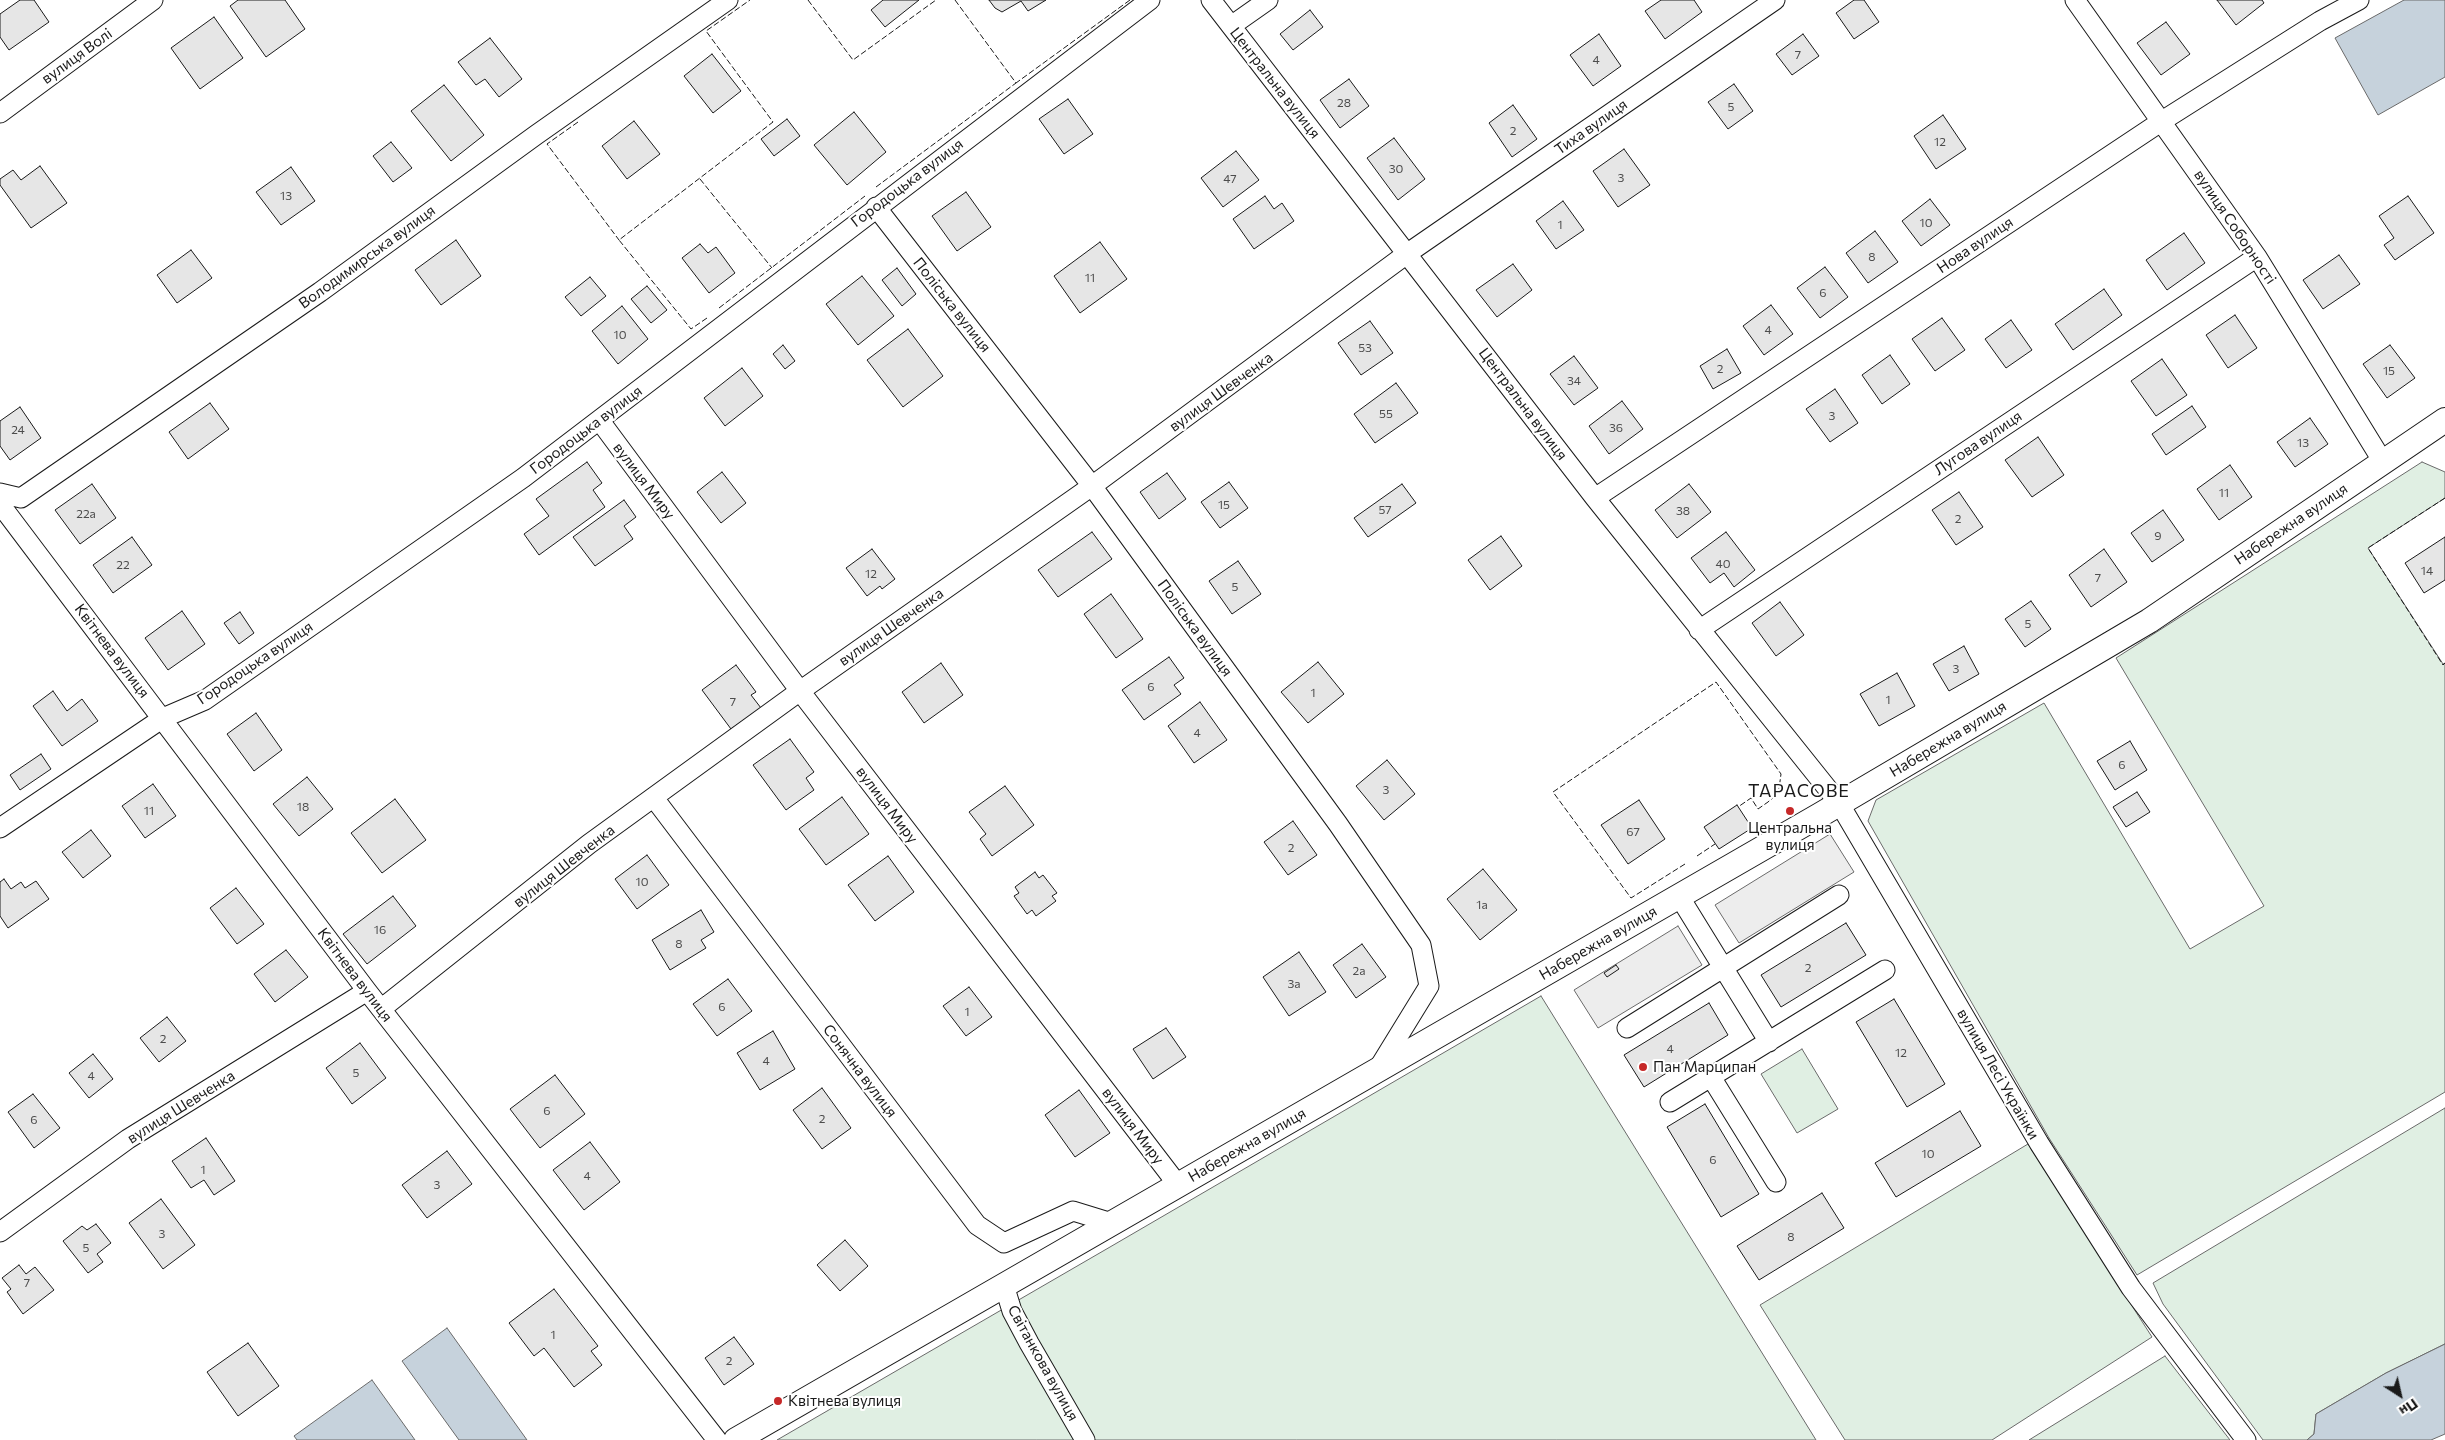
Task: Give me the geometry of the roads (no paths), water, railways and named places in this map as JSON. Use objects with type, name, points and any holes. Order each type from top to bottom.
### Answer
[{"type":"street","name":"вулиця Волі","points":[[0,113],[153,0]]},
{"type":"street","name":"Володимирська вулиця","points":[[0,493],[21,498],[320,292],[536,135],[728,0]]},
{"type":"street","name":"Городоцька вулиця","points":[[0,828],[163,718],[205,700],[523,478],[600,421],[876,207],[1150,0]]},
{"type":"street","name":"Центральна вулиця","points":[[1211,0],[1595,498],[1699,630],[1840,803]]},
{"type":"street","points":[[1231,26],[1268,0]]},
{"type":"street","name":"Тиха вулиця","points":[[1408,254],[1775,0]]},
{"type":"street","name":"вулиця Соборності","points":[[2075,0],[2257,257],[2383,462]]},
{"type":"street","name":"Нова вулиця","points":[[1595,498],[2162,121],[2312,26],[2358,0]]},
{"type":"street","name":"Поліська вулиця","points":[[876,207],[1092,486],[1338,824],[1421,945],[1429,986],[1378,1070]]},
{"type":"street","name":"вулиця Шевченка","points":[[381,1009],[589,844],[800,691],[1092,486],[1408,254]]},
{"type":"street","name":"Лугова вулиця","points":[[1699,630],[2257,257]]},
{"type":"street","name":"Набережна вулиця","points":[[736,1440],[1840,803],[2149,621],[2445,420]]},
{"type":"street","name":"вулиця Миру","points":[[600,421],[800,691],[1178,1185]]},
{"type":"street","name":"Квітнева вулиця","points":[[0,504],[163,718],[367,992],[717,1440]]},
{"type":"street","name":"Сонячна вулиця","points":[[654,798],[977,1225],[1004,1243],[1073,1211],[1112,1223]]},
{"type":"street","name":"вулиця Лесі Українки","points":[[1840,803],[2039,1143],[2132,1288],[2167,1338],[2246,1440]]},
{"type":"street","points":[[1627,1028],[1839,895]]},
{"type":"street","points":[[1679,896],[1769,1042]]},
{"type":"street","points":[[1670,1102],[1885,970]]},
{"type":"street","name":"вулиця Шевченка","points":[[0,1232],[128,1139],[367,992]]},
{"type":"street","points":[[1711,1077],[1776,1182]]},
{"type":"street","name":"Світанкова вулиця","points":[[1004,1285],[1012,1311],[1085,1440]]},
{"type":"place","name":"Центральна вулиця","points":[[1790,811]]},
{"type":"place","name":"Пан Марципан","points":[[1643,1067]]},
{"type":"place","name":"Квітнева вулиця","points":[[778,1401]]},
{"type":"district","name":"ТАРАСОВЕ","points":[[1799,791]]}]
